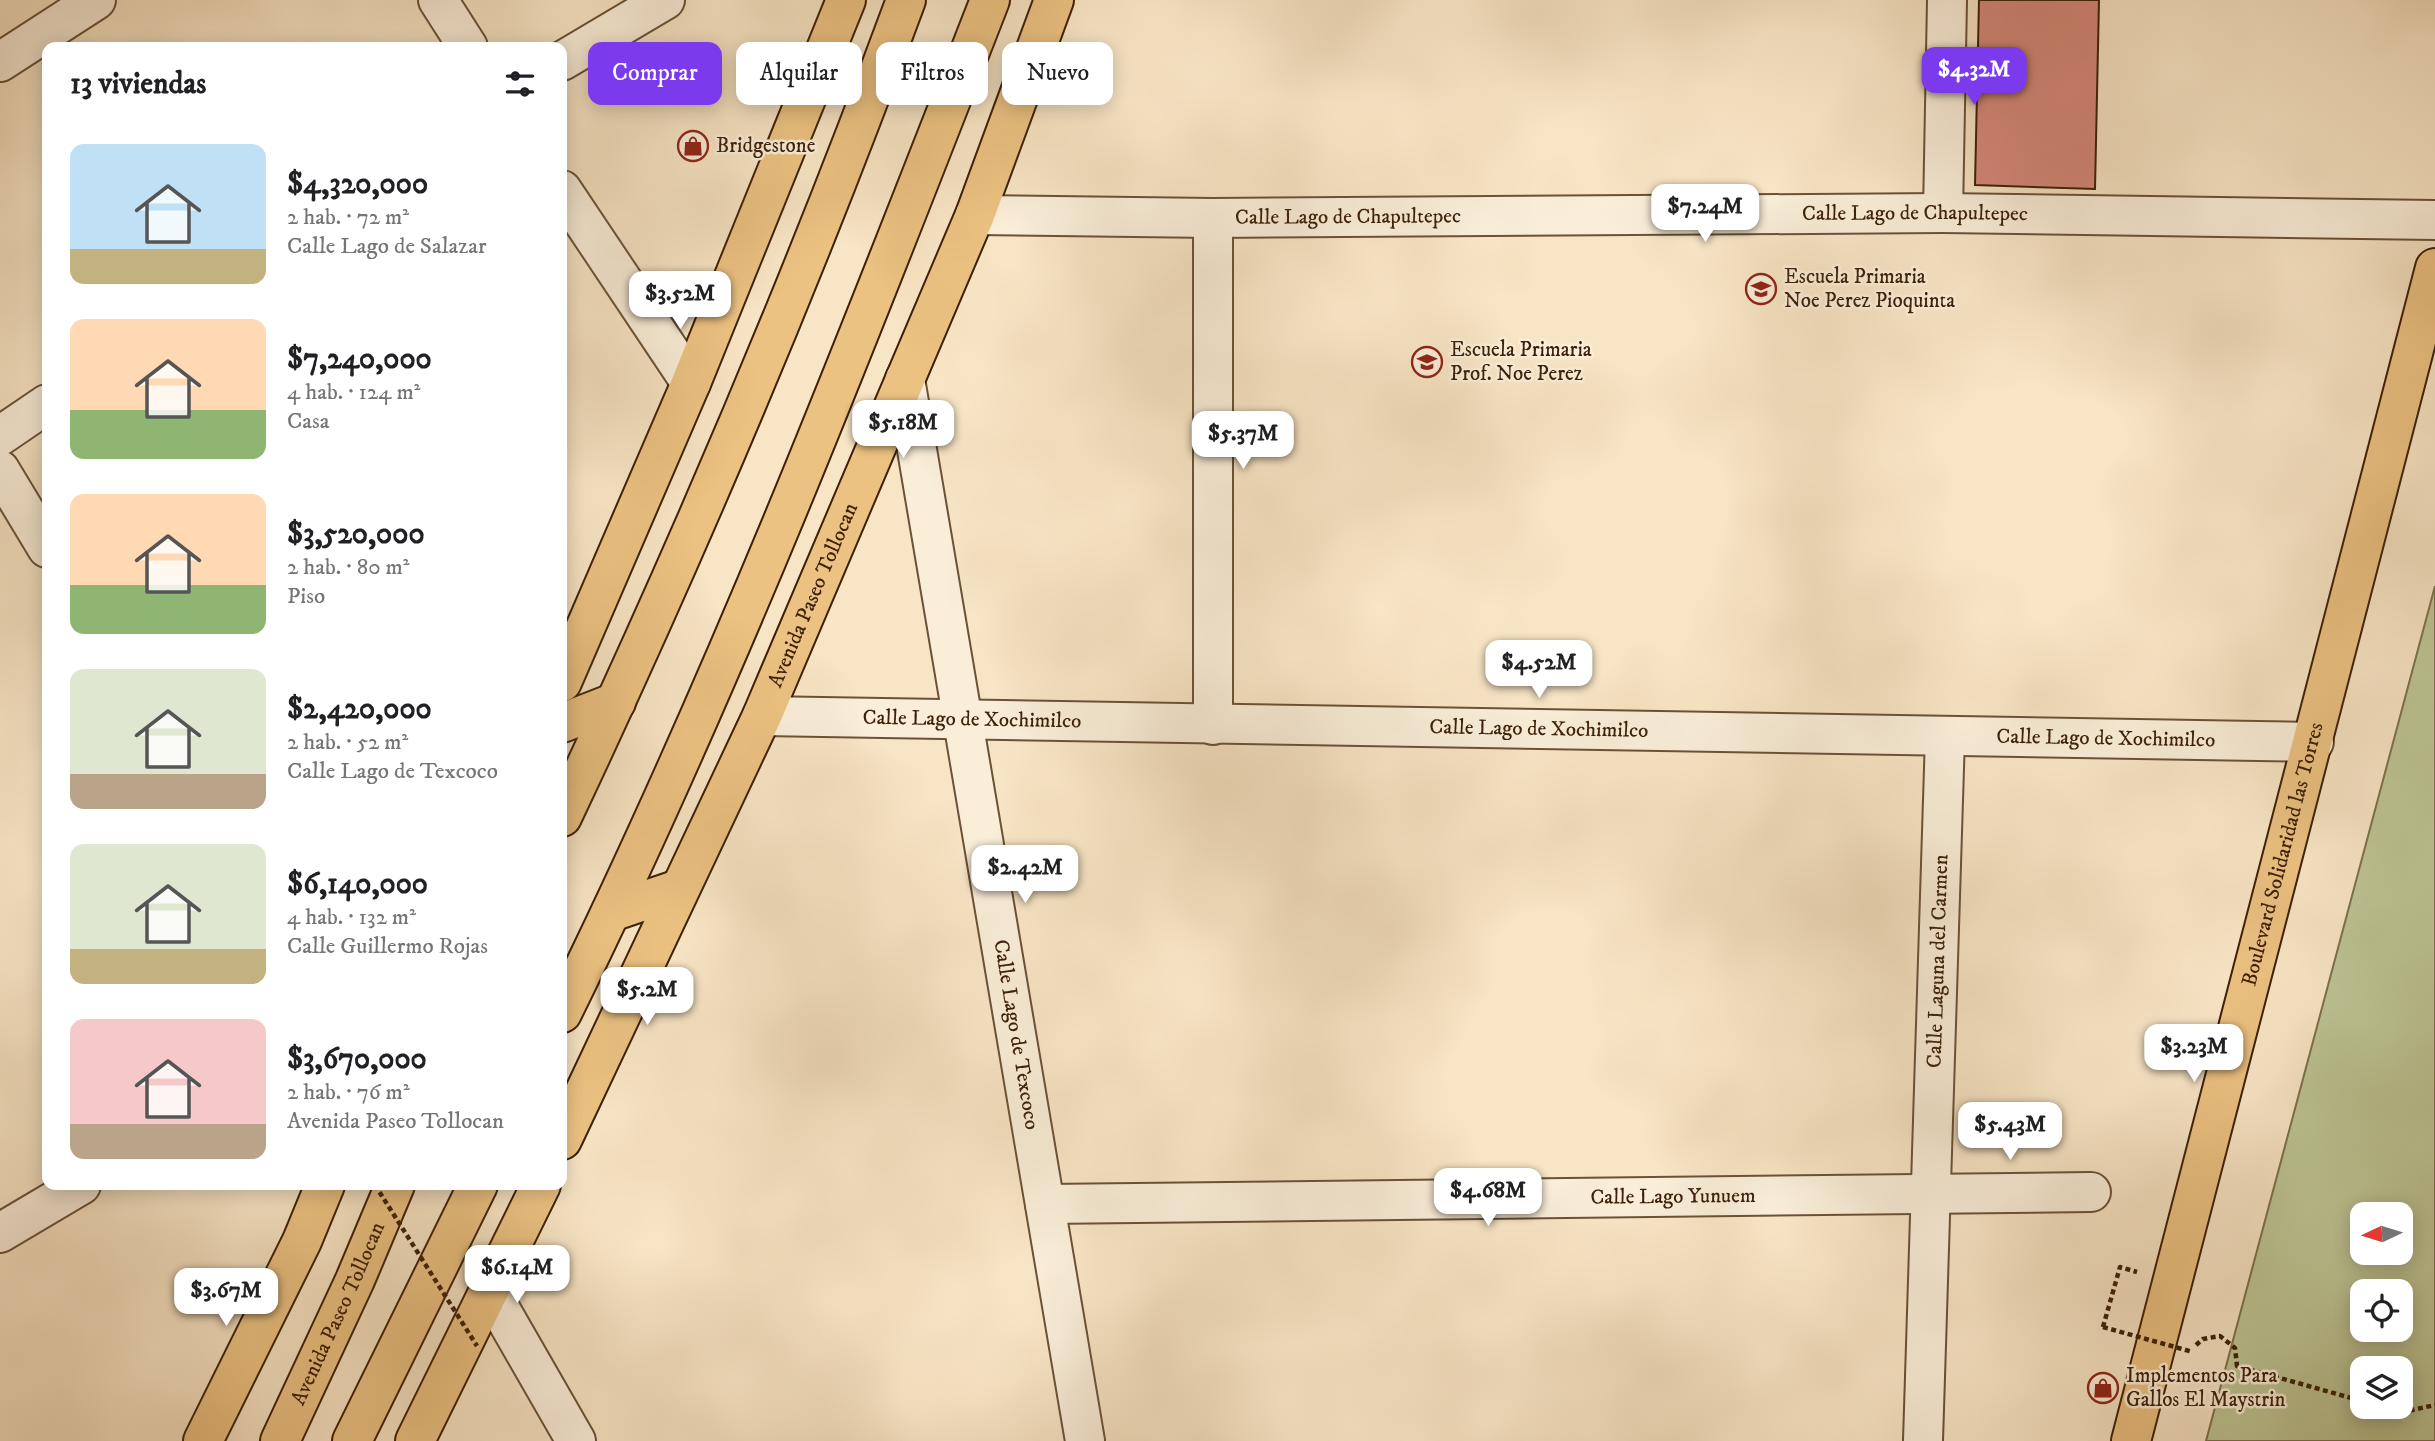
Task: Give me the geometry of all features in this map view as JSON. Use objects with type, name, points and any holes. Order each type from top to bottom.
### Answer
[{"type":"main road","points":[[567,806],[616,702],[797,282],[906,0]]},
{"type":"main road","points":[[567,1003],[729,652],[865,321],[990,0]]},
{"type":"main road","name":"Avenida Paseo Tollocan","points":[[567,1129],[762,716],[975,215],[1054,0]]},
{"type":"main road","points":[[567,670],[691,383],[842,4]]},
{"type":"main road","name":"Boulevard Solidaridad las Torres","points":[[2131,1441],[2435,268]]},
{"type":"main road","points":[[567,721],[616,702]]},
{"type":"main road","points":[[611,912],[679,889]]},
{"type":"main road","points":[[203,1441],[302,1241],[323,1190]]},
{"type":"main road","name":"Avenida Paseo Tollocan","points":[[280,1441],[355,1280],[393,1190]]},
{"type":"main road","points":[[352,1441],[476,1190]]},
{"type":"main road","points":[[415,1441],[491,1293],[539,1190]]},
{"type":"street","points":[[0,62],[96,0]]},
{"type":"street","points":[[438,0],[465,42]]},
{"type":"street","points":[[567,58],[665,0]]},
{"type":"street","points":[[1942,213],[1947,0]]},
{"type":"street","points":[[567,197],[691,383]]},
{"type":"street","name":"Calle Lago de Chapultepec","points":[[975,215],[1213,218],[1942,213],[2435,220]]},
{"type":"street","points":[[1213,218],[1213,725]]},
{"type":"street","name":"Calle Lago de Texcoco","points":[[905,379],[1085,1441]]},
{"type":"street","points":[[0,436],[42,407]]},
{"type":"street","points":[[0,470],[42,540]]},
{"type":"street","name":"Calle Lago de Xochimilco","points":[[762,716],[2314,741]]},
{"type":"street","name":"Calle Laguna del Carmen","points":[[1923,1441],[1945,736]]},
{"type":"street","points":[[0,1233],[73,1190]]},
{"type":"street","name":"Calle Lago Yunuem","points":[[1045,1205],[2091,1192]]},
{"type":"street","points":[[491,1293],[576,1441]]},
{"type":"path","points":[[378,1190],[477,1346]]},
{"type":"path","points":[[2119,1268],[2103,1327],[2193,1352],[2203,1339],[2220,1336],[2235,1348],[2237,1366],[2350,1398]]},
{"type":"path","points":[[2413,1410],[2435,1405]]},
{"type":"green space","points":[[2435,586],[2435,1441],[2206,1441]]},
{"type":"building","points":[[1979,0],[2099,0],[2095,189],[1975,185]]},
{"type":"place","name":"Bridgestone","points":[[693,146]]},
{"type":"place","name":"Escuela Primaria Noe Perez Pioquinta","points":[[1761,289]]},
{"type":"place","name":"Escuela Primaria Prof. Noe Perez","points":[[1427,362]]},
{"type":"place","name":"Implementos Para Gallos El Maystrin","points":[[2103,1388]]}]
